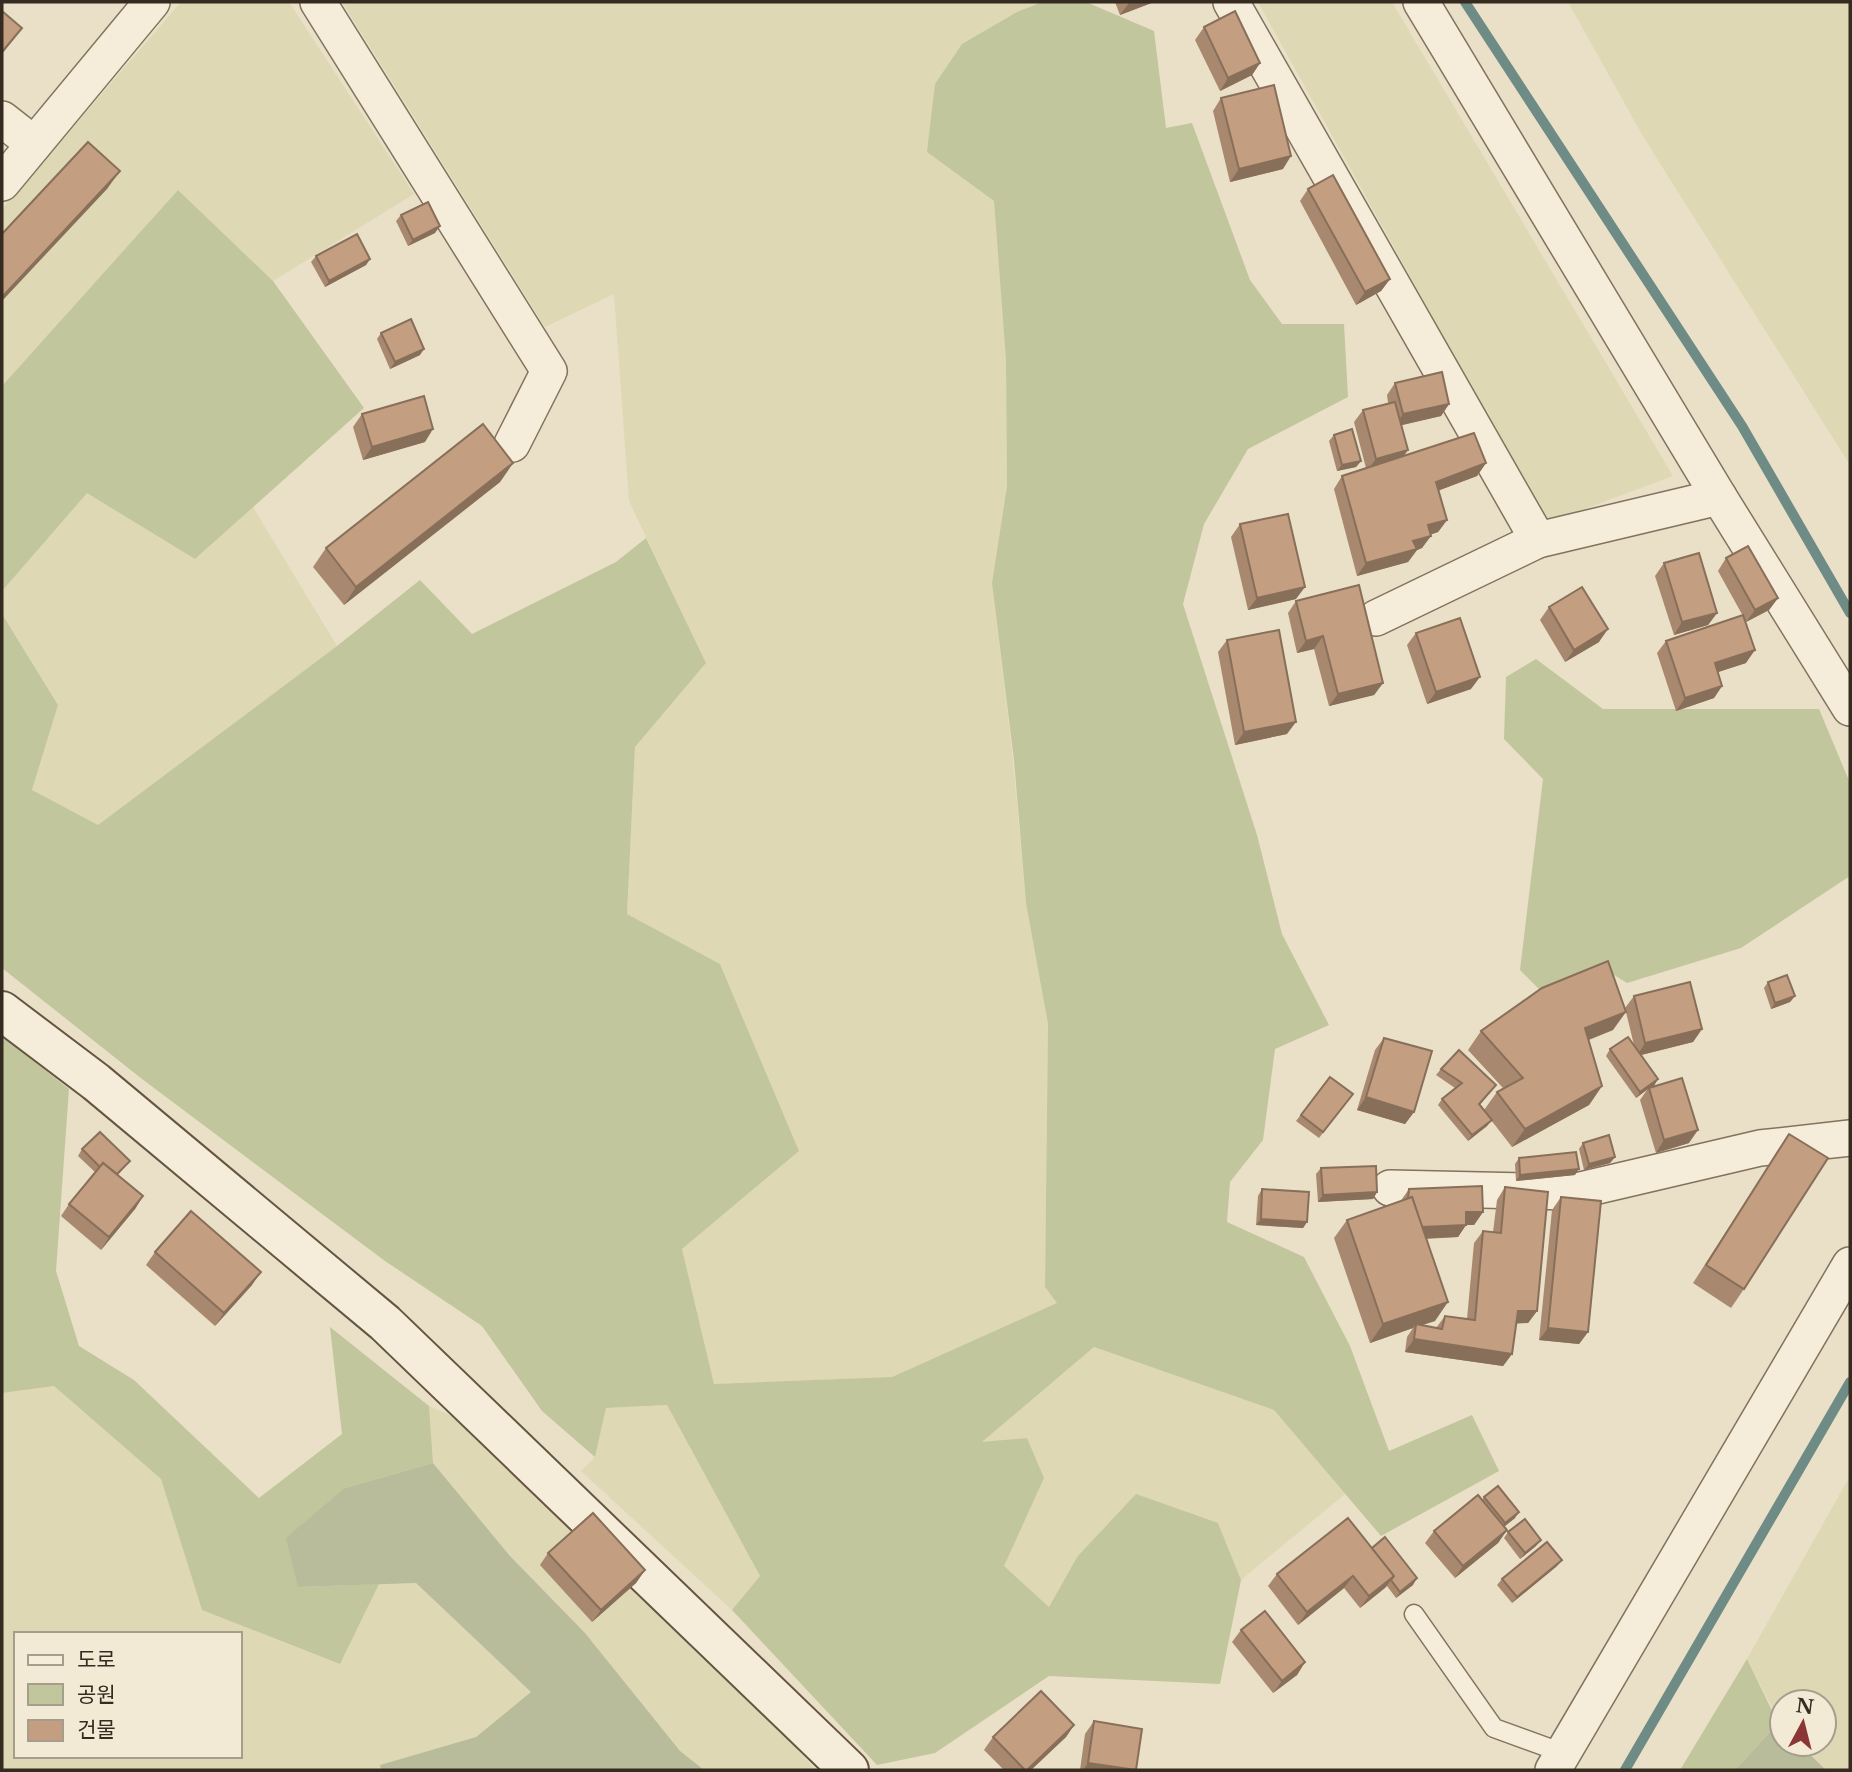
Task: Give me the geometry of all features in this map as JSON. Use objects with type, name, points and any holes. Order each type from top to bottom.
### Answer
[{"type":"street","points":[[2,183],[152,2]]},
{"type":"street","points":[[318,2],[548,371],[512,444]]},
{"type":"street","points":[[1231,2],[1538,540]]},
{"type":"street","points":[[1421,2],[1719,497],[1850,708]]},
{"type":"street","points":[[2,119],[34,144]]},
{"type":"street","points":[[1376,618],[1538,540],[1719,497]]},
{"type":"street","points":[[2,1011],[96,1082],[385,1323],[849,1770]]},
{"type":"street","points":[[1390,1188],[1572,1192],[1760,1148],[1850,1138]]},
{"type":"street","points":[[1558,1762],[1850,1265]]},
{"type":"lane","points":[[1414,1614],[1494,1728],[1558,1762]]},
{"type":"shaded area","points":[[181,2],[289,2],[414,194],[273,281],[178,190],[2,386],[2,209]]},
{"type":"shaded area","points":[[342,2],[1043,2],[1019,11],[927,152],[994,201],[1006,360],[1007,486],[992,583],[1012,750],[1026,903],[1048,1024],[1045,1287],[1058,1303],[892,1377],[714,1384],[682,1249],[799,1151],[720,964],[627,914],[635,747],[706,663],[629,501],[614,294],[545,327]]},
{"type":"shaded area","points":[[1258,2],[1392,2],[1673,476],[1547,523]]},
{"type":"shaded area","points":[[1568,2],[1850,2],[1850,465],[1644,138]]},
{"type":"shaded area","points":[[87,492],[195,559],[253,507],[337,646],[98,825],[32,791],[58,705],[2,614],[2,591]]},
{"type":"shaded area","points":[[1094,1347],[1274,1410],[1345,1494],[1241,1580],[1218,1523],[1077,1557],[1049,1607],[1003,1566],[1044,1478],[1027,1438],[981,1443]]},
{"type":"shaded area","points":[[54,1386],[161,1479],[202,1610],[340,1664],[379,1584],[416,1583],[531,1692],[476,1737],[380,1765],[381,1770],[2,1770],[2,1393]]},
{"type":"shaded area","points":[[667,1405],[760,1576],[732,1610],[581,1471],[595,1457],[606,1408]]},
{"type":"shaded area","points":[[429,1406],[473,1425],[678,1623],[816,1770],[704,1770],[680,1752],[585,1633],[510,1556],[433,1463]]},
{"type":"shaded area","points":[[1850,1476],[1850,1770],[1826,1770],[1814,1758],[1838,1758],[1838,1688],[1768,1688],[1768,1700],[1747,1659]]},
{"type":"green space","points":[[1043,2],[1086,2],[1154,31],[1166,128],[1192,123],[1250,280],[1282,324],[1344,324],[1348,397],[1248,449],[1204,524],[1183,604],[1257,835],[1282,934],[1329,1025],[1275,1049],[1263,1140],[1230,1182],[1227,1222],[1304,1257],[1350,1346],[1389,1451],[1472,1415],[1499,1471],[1381,1536],[1274,1410],[1094,1347],[982,1442],[1027,1438],[1044,1478],[1004,1566],[1049,1607],[1077,1557],[1136,1494],[1218,1523],[1241,1580],[1220,1684],[1049,1676],[935,1753],[877,1765],[732,1610],[760,1576],[667,1405],[606,1408],[595,1457],[542,1411],[482,1326],[385,1261],[142,1079],[2,968],[2,614],[58,705],[32,790],[98,825],[337,646],[420,580],[472,634],[616,562],[646,538],[706,663],[635,747],[627,914],[720,964],[799,1151],[682,1249],[714,1384],[892,1377],[1057,1303],[1045,1287],[1048,1024],[1026,903],[1014,760],[992,583],[1007,486],[1006,360],[994,201],[927,152],[935,84],[962,44],[1019,11]]},
{"type":"green space","points":[[178,190],[273,281],[364,408],[195,559],[87,493],[2,591],[2,386]]},
{"type":"green space","points":[[1536,659],[1603,709],[1819,709],[1850,783],[1850,876],[1741,948],[1627,983],[1598,965],[1539,989],[1520,970],[1543,779],[1504,739],[1506,677]]},
{"type":"green space","points":[[2,1036],[69,1089],[56,1271],[79,1346],[134,1380],[259,1498],[342,1434],[330,1327],[429,1406],[433,1463],[345,1488],[298,1587],[379,1584],[340,1664],[202,1610],[161,1479],[54,1386],[2,1393]]},
{"type":"green space","points":[[433,1463],[510,1556],[585,1633],[680,1751],[704,1770],[381,1770],[380,1765],[476,1737],[531,1692],[416,1583],[298,1587],[286,1538],[345,1488]]},
{"type":"green space","points":[[1747,1659],[1768,1702],[1768,1734],[1735,1770],[1680,1770]]},
{"type":"green space","points":[[1768,1734],[1768,1758],[1814,1758],[1826,1770],[1735,1770]]},
{"type":"building","points":[[2,11],[22,28],[2,52]]},
{"type":"building","points":[[1235,11],[1260,63],[1228,78],[1204,27]]},
{"type":"building","points":[[1274,85],[1291,156],[1239,169],[1221,98]]},
{"type":"building","points":[[88,142],[120,171],[2,297],[2,234]]},
{"type":"building","points":[[1333,175],[1390,279],[1365,292],[1308,189]]},
{"type":"building","points":[[428,202],[440,226],[413,240],[401,215]]},
{"type":"building","points":[[357,234],[370,259],[329,281],[316,256]]},
{"type":"building","points":[[411,319],[424,349],[395,362],[381,333]]},
{"type":"building","points":[[1442,372],[1449,404],[1403,414],[1395,383]]},
{"type":"building","points":[[424,396],[433,429],[372,447],[362,414]]},
{"type":"building","points":[[1395,402],[1408,450],[1376,459],[1363,410]]},
{"type":"building","points":[[483,424],[513,463],[356,587],[326,548]]},
{"type":"building","points":[[1352,429],[1361,461],[1342,465],[1334,435]]},
{"type":"building","points":[[1474,433],[1486,463],[1436,482],[1447,520],[1428,525],[1431,536],[1413,541],[1417,549],[1366,563],[1342,476]]},
{"type":"building","points":[[1288,514],[1305,587],[1257,598],[1240,524]]},
{"type":"building","points":[[1748,546],[1778,598],[1755,610],[1726,558]]},
{"type":"building","points":[[1699,553],[1717,613],[1682,622],[1664,563]]},
{"type":"building","points":[[1359,585],[1383,683],[1338,694],[1323,636],[1306,641],[1296,601]]},
{"type":"building","points":[[1582,587],[1608,629],[1574,650],[1549,607]]},
{"type":"building","points":[[1743,615],[1755,650],[1715,663],[1722,686],[1685,698],[1666,641]]},
{"type":"building","points":[[1460,618],[1480,677],[1436,692],[1416,633]]},
{"type":"building","points":[[1279,630],[1296,722],[1244,732],[1227,640]]},
{"type":"building","points":[[1608,961],[1626,1012],[1585,1028],[1602,1086],[1525,1129],[1497,1092],[1523,1078],[1481,1031],[1542,988]]},
{"type":"building","points":[[1787,975],[1795,996],[1775,1003],[1768,982]]},
{"type":"building","points":[[1690,982],[1702,1029],[1645,1043],[1634,996]]},
{"type":"building","points":[[1628,1037],[1658,1079],[1640,1092],[1610,1049]]},
{"type":"building","points":[[1384,1038],[1432,1051],[1414,1112],[1366,1097]]},
{"type":"building","points":[[1459,1050],[1496,1085],[1479,1104],[1492,1120],[1472,1135],[1442,1099],[1462,1083],[1441,1069]]},
{"type":"building","points":[[1330,1077],[1353,1094],[1323,1132],[1301,1115]]},
{"type":"building","points":[[1682,1078],[1698,1130],[1664,1140],[1649,1088]]},
{"type":"building","points":[[100,1132],[130,1161],[117,1174],[103,1163],[100,1167],[82,1149]]},
{"type":"building","points":[[1789,1134],[1828,1158],[1744,1289],[1706,1265]]},
{"type":"building","points":[[1609,1135],[1615,1157],[1589,1164],[1583,1143]]},
{"type":"building","points":[[1576,1152],[1579,1169],[1520,1175],[1519,1158]]},
{"type":"building","points":[[103,1163],[143,1196],[109,1237],[69,1204]]},
{"type":"building","points":[[1376,1166],[1377,1192],[1323,1195],[1321,1168]]},
{"type":"building","points":[[1482,1186],[1483,1212],[1466,1212],[1466,1225],[1422,1227],[1412,1197],[1408,1199],[1409,1189]]},
{"type":"building","points":[[1505,1187],[1548,1192],[1537,1311],[1518,1311],[1512,1354],[1414,1339],[1416,1324],[1442,1329],[1445,1316],[1475,1320],[1483,1231],[1501,1233]]},
{"type":"building","points":[[1262,1189],[1309,1192],[1307,1222],[1261,1219]]},
{"type":"building","points":[[1412,1197],[1448,1302],[1383,1324],[1347,1220]]},
{"type":"building","points":[[1561,1197],[1601,1201],[1588,1332],[1548,1328]]},
{"type":"building","points":[[191,1211],[261,1272],[224,1313],[155,1252]]},
{"type":"building","points":[[1498,1486],[1519,1512],[1505,1523],[1484,1497]]},
{"type":"building","points":[[1478,1495],[1507,1530],[1463,1566],[1434,1531]]},
{"type":"building","points":[[593,1513],[645,1570],[601,1610],[548,1553]]},
{"type":"building","points":[[1348,1518],[1394,1576],[1369,1596],[1353,1576],[1307,1612],[1277,1574]]},
{"type":"building","points":[[1525,1519],[1541,1540],[1525,1553],[1508,1532]]},
{"type":"building","points":[[1385,1537],[1417,1578],[1400,1592],[1391,1580],[1394,1576],[1372,1548]]},
{"type":"building","points":[[1547,1542],[1562,1560],[1517,1597],[1502,1579]]},
{"type":"building","points":[[1265,1611],[1305,1662],[1282,1681],[1241,1630]]},
{"type":"building","points":[[1041,1691],[1074,1725],[1025,1770],[993,1737]]},
{"type":"building","points":[[1094,1721],[1142,1729],[1136,1770],[1088,1763]]},
{"type":"waterway","points":[[1465,2],[1742,426],[1850,613]]},
{"type":"waterway","points":[[1625,1770],[1850,1382]]}]
